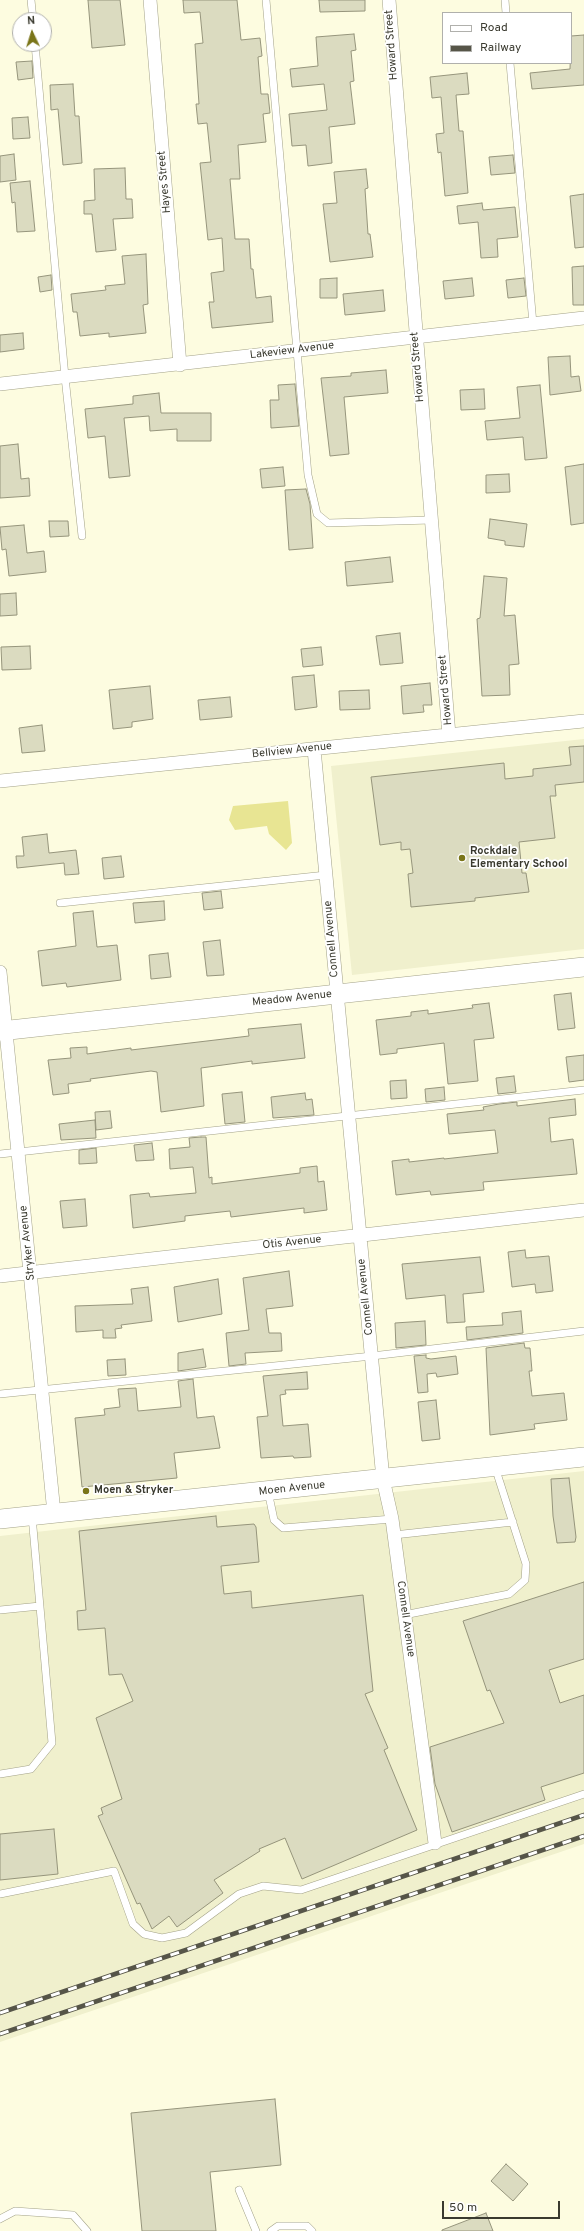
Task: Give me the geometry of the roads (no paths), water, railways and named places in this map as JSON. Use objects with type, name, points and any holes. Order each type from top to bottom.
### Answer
[{"type":"street","name":"Hayes Street","points":[[150,0],[180,364]]},
{"type":"street","name":"Howard Street","points":[[389,0],[415,336],[449,735]]},
{"type":"street","name":"Lakeview Avenue","points":[[0,384],[584,318]]},
{"type":"street","name":"Bellview Avenue","points":[[0,781],[584,721]]},
{"type":"street","name":"Connell Avenue","points":[[314,749],[336,994],[384,1479],[392,1519],[435,1844]]},
{"type":"street","name":"Meadow Avenue","points":[[3,1030],[584,967]]},
{"type":"street","name":"Stryker Avenue","points":[[0,972],[3,1030],[31,1273],[54,1513]]},
{"type":"street","name":"Otis Avenue","points":[[0,1276],[584,1210]]},
{"type":"street","name":"Moen Avenue","points":[[0,1519],[584,1457]]},
{"type":"lane","points":[[31,0],[32,12]]},
{"type":"lane","points":[[266,0],[308,474],[317,514],[328,523],[431,520]]},
{"type":"lane","points":[[505,0],[506,12]]},
{"type":"lane","points":[[36,52],[65,377],[82,536]]},
{"type":"lane","points":[[510,64],[532,324]]},
{"type":"lane","points":[[60,903],[326,875]]},
{"type":"lane","points":[[0,1154],[584,1090]]},
{"type":"lane","points":[[0,1394],[372,1356],[584,1332]]},
{"type":"lane","points":[[404,1615],[509,1594],[525,1580],[526,1564],[495,1467]]},
{"type":"lane","points":[[268,1491],[274,1520],[284,1528],[392,1519]]},
{"type":"lane","points":[[0,1774],[31,1769],[52,1743],[32,1516]]},
{"type":"lane","points":[[394,1535],[512,1522]]},
{"type":"lane","points":[[0,1610],[40,1606]]},
{"type":"lane","points":[[0,1894],[114,1871],[133,1924],[144,1934],[162,1938],[186,1933],[239,1894],[263,1886],[301,1890],[584,1794]]},
{"type":"lane","points":[[239,2190],[256,2231]]},
{"type":"lane","points":[[0,2219],[15,2211],[73,2215],[87,2231]]},
{"type":"lane","points":[[271,2231],[278,2226],[307,2226],[312,2231]]},
{"type":"railway","points":[[0,2013],[584,1815]]},
{"type":"railway","points":[[0,2034],[584,1836]]},
{"type":"place","name":"Rockdale Elementary School","points":[[462,858]]},
{"type":"place","name":"Moen & Stryker","points":[[86,1491]]}]
